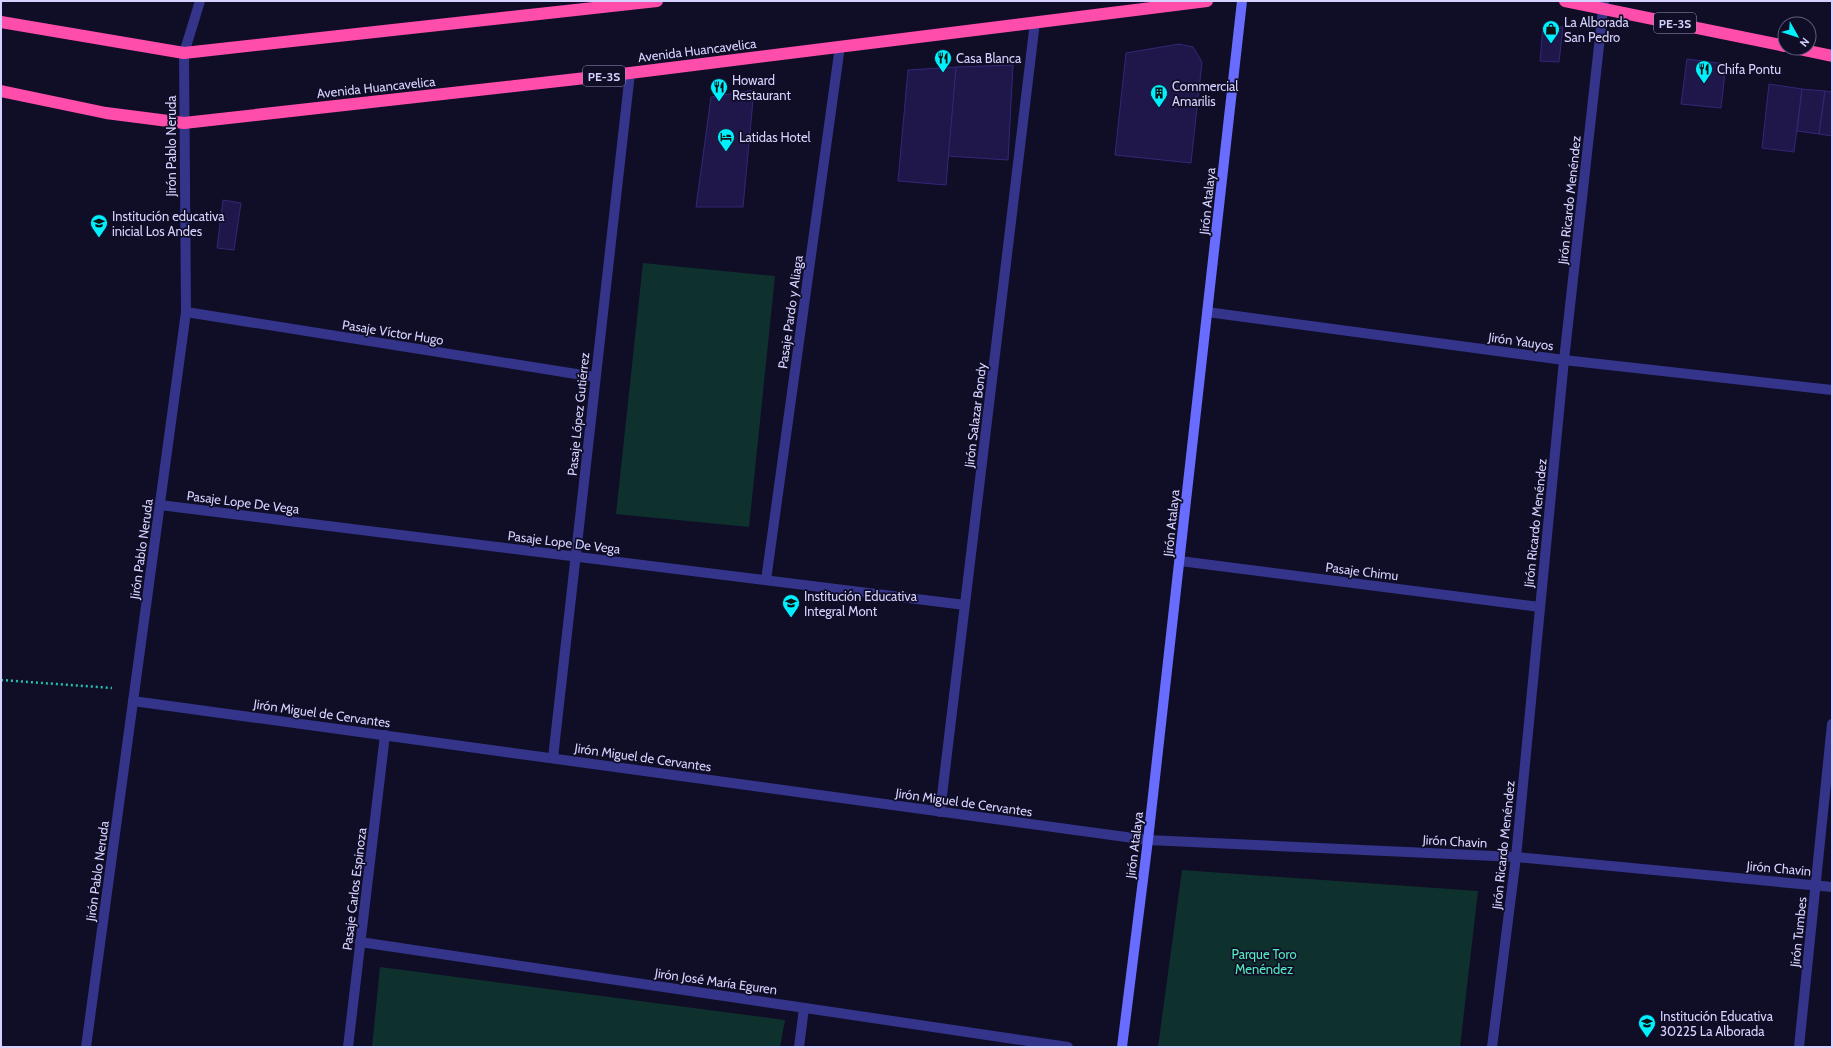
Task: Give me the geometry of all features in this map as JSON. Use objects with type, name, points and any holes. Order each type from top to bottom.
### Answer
[{"type":"highway","points":[[1,22],[127,45],[184,53],[657,1]]},
{"type":"highway","name":"Avenida Huancavelica","points":[[1,91],[106,113],[184,123],[630,73],[1207,1]]},
{"type":"highway","name":"PE-3S","points":[[1565,1],[1603,5],[1777,44]]},
{"type":"highway","points":[[1817,53],[1832,56]]},
{"type":"street","name":"Jirón Pablo Neruda","points":[[86,1047],[186,312],[184,53],[200,1]]},
{"type":"street","name":"Jirón Atalaya","points":[[1122,1047],[1148,840],[1242,1]]},
{"type":"street","name":"Jirón Ricardo Menéndez","points":[[1492,1047],[1516,857],[1564,360],[1603,5]]},
{"type":"street","name":"Jirón Salazar Bondy","points":[[940,812],[1035,22]]},
{"type":"street","name":"Pasaje Pardo y Aliaga","points":[[766,580],[840,46]]},
{"type":"street","name":"Pasaje López Gutiérrez","points":[[553,758],[630,73]]},
{"type":"street","name":"Pasaje Víctor Hugo","points":[[186,312],[596,377]]},
{"type":"street","name":"Jirón Yauyos","points":[[1207,312],[1564,360],[1832,390]]},
{"type":"street","name":"Pasaje Lope De Vega","points":[[160,505],[965,605]]},
{"type":"street","name":"Pasaje Chimu","points":[[1180,561],[1540,607]]},
{"type":"street","name":"Jirón Miguel de Cervantes","points":[[133,701],[1148,840]]},
{"type":"street","name":"Jirón Tumbes","points":[[1799,1047],[1832,724]]},
{"type":"street","name":"Pasaje Carlos Espinoza","points":[[348,1047],[385,735]]},
{"type":"street","name":"Jirón Chavin","points":[[1148,840],[1516,857],[1832,887]]},
{"type":"street","name":"Jirón José María Eguren","points":[[360,942],[1068,1047]]},
{"type":"street","points":[[799,1047],[804,1008]]},
{"type":"path","points":[[1,680],[135,690]]},
{"type":"green space","points":[[643,263],[775,276],[749,527],[616,514]]},
{"type":"green space","name":"Parque Toro Menéndez","points":[[1182,870],[1478,891],[1460,1047],[1158,1047]]},
{"type":"green space","points":[[380,967],[785,1020],[780,1047],[372,1047]]},
{"type":"building","name":"La Alborada San Pedro","points":[[1543,26],[1563,27],[1559,62],[1540,61]]},
{"type":"building","name":"Commercial Amarilis","points":[[1179,44],[1193,47],[1202,62],[1191,163],[1115,155],[1126,53]]},
{"type":"building","name":"Chifa Pontu","points":[[1687,59],[1726,64],[1721,108],[1681,104]]},
{"type":"building","points":[[1013,65],[1008,160],[947,156],[956,67]]},
{"type":"building","points":[[956,67],[946,185],[898,181],[908,70]]},
{"type":"building","points":[[1769,84],[1802,89],[1794,152],[1762,148]]},
{"type":"building","points":[[1802,89],[1825,91],[1819,134],[1797,131]]},
{"type":"building","name":"Latidas Hotel","points":[[754,90],[743,207],[696,207],[711,97]]},
{"type":"building","points":[[1825,91],[1832,92],[1832,136],[1819,134]]},
{"type":"building","points":[[223,200],[241,203],[234,250],[217,248]]},
{"type":"place","name":"La Alborada San Pedro","points":[[1551,44]]},
{"type":"place","name":"Casa Blanca","points":[[943,73]]},
{"type":"place","name":"Chifa Pontu","points":[[1704,84]]},
{"type":"place","name":"Howard Restaurant","points":[[719,102]]},
{"type":"place","name":"Commercial Amarilis","points":[[1159,108]]},
{"type":"place","name":"Latidas Hotel","points":[[726,152]]},
{"type":"place","name":"Institución educativa inicial Los Andes","points":[[99,238]]},
{"type":"place","name":"Institución Educativa Integral Mont","points":[[791,618]]},
{"type":"place","name":"Institución Educativa 30225 La Alborada","points":[[1647,1038]]}]
